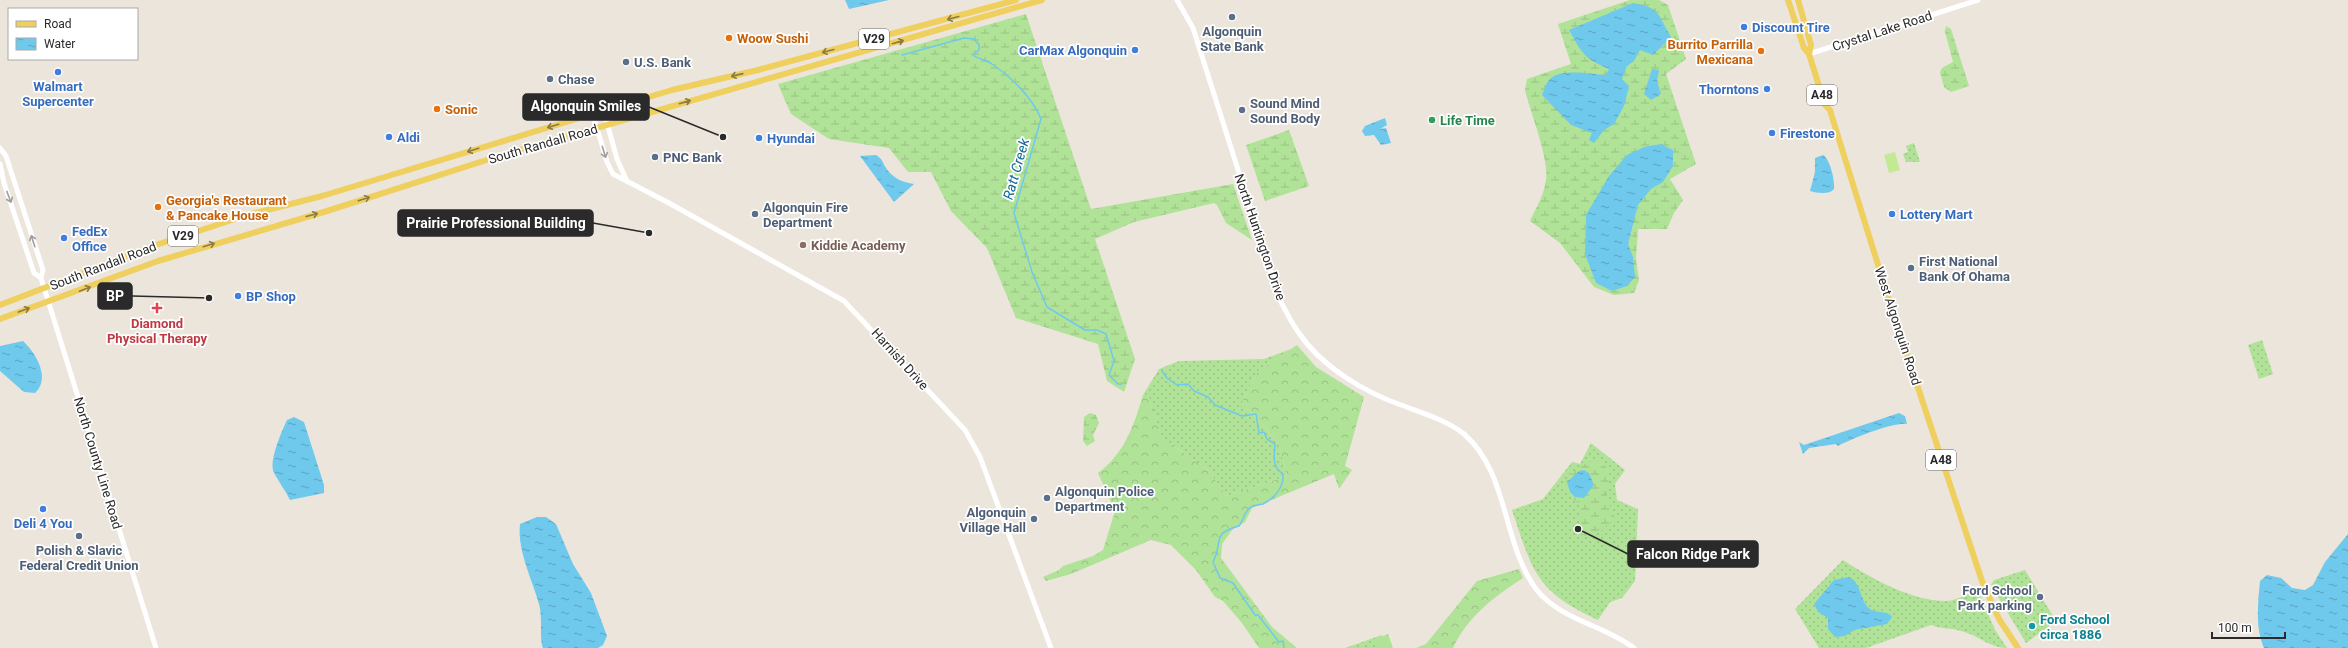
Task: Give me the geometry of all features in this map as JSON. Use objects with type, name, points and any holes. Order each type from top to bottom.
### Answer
[{"type":"main road","name":"South Randall Road","points":[[0,305],[156,245],[244,216],[322,196],[604,112],[672,90],[758,70],[1016,0]]},
{"type":"main road","name":"South Randall Road","points":[[0,319],[158,261],[326,211],[499,156],[608,126],[1042,0]]},
{"type":"main road","name":"West Algonquin Road","points":[[1788,0],[1804,48],[1809,54],[1825,105],[1830,110],[1838,133],[1889,300],[1982,581],[1999,619],[2018,648]]},
{"type":"main road","name":"A48","points":[[1798,0],[1811,45],[1809,54]]},
{"type":"street","name":"North Huntington Drive","points":[[1177,0],[1193,28],[1279,299],[1299,334],[1319,355],[1347,379],[1372,394],[1439,419],[1464,434],[1489,467],[1525,568],[1537,589],[1561,610],[1624,641],[1634,648]]},
{"type":"street","name":"Crystal Lake Road","points":[[1809,54],[1978,0]]},
{"type":"street","points":[[604,112],[617,159],[626,179]]},
{"type":"street","name":"Harnish Drive","points":[[593,115],[610,169],[613,174],[626,179],[844,301],[960,425],[970,437],[980,457],[1051,648]]},
{"type":"street","name":"North County Line Road","points":[[0,148],[6,156],[43,270],[41,278],[48,302],[156,648]]},
{"type":"street","name":"North County Line Road","points":[[0,164],[4,183],[34,273],[41,278]]},
{"type":"green space","points":[[1630,0],[1659,0],[1668,5],[1686,59],[1666,74],[1696,164],[1670,179],[1683,200],[1674,213],[1667,229],[1638,229],[1636,259],[1639,280],[1634,293],[1614,295],[1594,287],[1560,243],[1530,221],[1544,191],[1546,171],[1542,148],[1525,90],[1527,79],[1571,64],[1558,24]]},
{"type":"green space","points":[[1026,14],[1091,209],[1233,184],[1252,240],[1226,223],[1217,205],[1214,203],[1134,222],[1095,239],[1135,359],[1124,392],[1107,381],[1098,344],[1016,318],[987,248],[951,211],[931,172],[908,172],[889,148],[829,139],[791,114],[778,84]]},
{"type":"green space","points":[[1946,26],[1951,29],[1969,86],[1951,92],[1944,87],[1940,72],[1942,68],[1953,62],[1945,32]]},
{"type":"green space","points":[[1289,130],[1309,186],[1265,201],[1246,145]]},
{"type":"green space","points":[[1914,143],[1920,162],[1906,162],[1903,154],[1908,152],[1906,146]]},
{"type":"green space","points":[[1895,152],[1900,170],[1889,173],[1884,155]]},
{"type":"green space","points":[[2262,340],[2273,374],[2259,379],[2248,345]]},
{"type":"green space","points":[[1297,345],[1316,367],[1364,397],[1345,466],[1352,470],[1339,489],[1334,474],[1252,508],[1245,522],[1233,529],[1222,544],[1221,558],[1272,627],[1297,648],[1259,648],[1242,623],[1223,601],[1215,597],[1196,570],[1171,545],[1151,540],[1071,574],[1046,581],[1043,577],[1059,570],[1063,566],[1093,556],[1103,550],[1115,511],[1098,473],[1115,457],[1122,447],[1132,428],[1143,395],[1148,394],[1162,438],[1207,469],[1227,496],[1287,476],[1279,444],[1242,402],[1258,371]]},
{"type":"green space","points":[[1291,349],[1258,371],[1242,402],[1279,444],[1287,476],[1227,496],[1207,469],[1162,438],[1148,395],[1143,395],[1159,369],[1179,361],[1264,359]]},
{"type":"green space","points":[[1090,413],[1096,415],[1099,423],[1093,435],[1095,441],[1087,446],[1083,441],[1084,417]]},
{"type":"green space","points":[[1591,443],[1625,470],[1615,484],[1617,500],[1638,509],[1635,581],[1622,598],[1610,602],[1598,620],[1561,599],[1549,589],[1539,577],[1525,549],[1512,510],[1543,499],[1572,462],[1580,464]]},
{"type":"green space","points":[[1591,461],[1600,461],[1610,471],[1606,495],[1615,518],[1601,531],[1585,536],[1581,533],[1580,504],[1567,492],[1565,486],[1566,480],[1575,470]]},
{"type":"green space","points":[[1843,560],[1879,581],[1905,593],[1919,597],[1950,601],[1978,590],[1995,630],[2007,648],[1989,644],[1973,635],[1961,631],[1931,625],[1866,648],[1819,648],[1795,609]]},
{"type":"green space","points":[[1519,569],[1523,578],[1502,592],[1474,617],[1466,626],[1453,648],[1416,648],[1426,644],[1477,581]]},
{"type":"green space","points":[[2025,570],[2056,621],[2026,643],[1991,585],[1994,580]]},
{"type":"green space","points":[[1388,634],[1393,648],[1380,648],[1376,639]]},
{"type":"green space","points":[[1382,635],[1387,648],[1345,648]]},
{"type":"water","points":[[845,0],[889,0],[849,9]]},
{"type":"water","points":[[1633,3],[1648,7],[1657,13],[1671,37],[1653,55],[1640,50],[1634,61],[1627,66],[1622,79],[1629,86],[1624,106],[1614,124],[1604,130],[1594,143],[1589,140],[1592,133],[1571,125],[1542,95],[1549,80],[1561,74],[1576,72],[1605,75],[1609,69],[1588,58],[1581,50],[1569,30]]},
{"type":"water","points":[[1652,69],[1659,70],[1657,81],[1661,94],[1651,100],[1644,94]]},
{"type":"water","points":[[1385,118],[1387,125],[1380,129],[1386,128],[1391,143],[1381,145],[1374,135],[1365,136],[1362,131],[1365,126]]},
{"type":"water","points":[[1661,144],[1673,150],[1673,166],[1663,182],[1651,189],[1638,205],[1628,244],[1633,257],[1635,277],[1627,286],[1612,291],[1596,283],[1585,254],[1586,215],[1609,176],[1627,155],[1644,147]]},
{"type":"water","points":[[876,155],[881,159],[889,172],[895,177],[902,181],[914,184],[894,202],[860,156]]},
{"type":"water","points":[[1823,155],[1826,157],[1832,170],[1834,189],[1826,193],[1810,191],[1815,172],[1815,158]]},
{"type":"water","points":[[23,341],[33,352],[42,373],[40,387],[35,393],[24,392],[0,371],[0,346]]},
{"type":"water","points":[[1899,413],[1905,416],[1907,424],[1882,428],[1838,446],[1836,444],[1809,448],[1803,454],[1799,442],[1804,445]]},
{"type":"water","points":[[294,417],[304,422],[324,485],[324,493],[290,500],[274,473],[273,462],[276,446],[287,420]]},
{"type":"water","points":[[1584,470],[1589,473],[1594,485],[1584,498],[1575,497],[1570,492],[1567,482],[1579,471]]},
{"type":"water","points":[[537,517],[546,517],[556,524],[573,564],[591,593],[607,636],[603,645],[598,648],[543,648],[539,604],[523,554],[520,534],[520,524]]},
{"type":"water","points":[[2348,534],[2348,648],[2264,648],[2258,624],[2260,581],[2267,575],[2281,578],[2292,588],[2305,590],[2313,585],[2325,562]]},
{"type":"water","points":[[1848,577],[1858,586],[1864,602],[1870,609],[1887,613],[1892,617],[1887,624],[1854,630],[1845,636],[1835,637],[1828,629],[1828,618],[1818,612],[1814,604],[1834,580]]},
{"type":"waterway","name":"Ratt Creek","points":[[902,55],[964,38],[974,39],[979,45],[979,50],[973,55],[989,62],[999,69],[1027,95],[1041,119],[1014,213],[1032,272],[1047,307],[1085,330],[1097,330],[1106,334],[1114,361],[1109,375],[1118,384],[1122,384]]},
{"type":"waterway","name":"Ratt Creek","points":[[1162,371],[1167,378],[1177,385],[1188,384],[1194,391],[1208,397],[1215,405],[1242,416],[1256,414],[1259,433],[1264,432],[1267,439],[1275,444],[1275,465],[1283,474],[1282,483],[1278,492],[1267,502],[1252,506],[1245,513],[1239,526],[1230,529],[1221,535],[1213,562],[1220,578],[1233,583],[1255,615],[1258,615],[1279,642],[1283,641],[1284,648]]},
{"type":"place","name":"Algonquin State Bank","points":[[1232,17]]},
{"type":"place","name":"Discount Tire","points":[[1744,27]]},
{"type":"place","name":"Woow Sushi","points":[[729,38]]},
{"type":"place","name":"CarMax Algonquin","points":[[1135,50]]},
{"type":"place","name":"Burrito Parrilla Mexicana","points":[[1761,51]]},
{"type":"place","name":"U.S. Bank","points":[[626,62]]},
{"type":"place","name":"Walmart Supercenter","points":[[58,72]]},
{"type":"place","name":"Chase","points":[[550,79]]},
{"type":"place","name":"Thorntons","points":[[1767,89]]},
{"type":"place","name":"Sonic","points":[[437,109]]},
{"type":"place","name":"Sound Mind Sound Body","points":[[1242,110]]},
{"type":"place","name":"Life Time","points":[[1432,120]]},
{"type":"place","name":"Firestone","points":[[1772,133]]},
{"type":"place","name":"Aldi","points":[[389,137]]},
{"type":"place","name":"Algonquin Smiles","points":[[723,137]]},
{"type":"place","name":"Hyundai","points":[[759,138]]},
{"type":"place","name":"PNC Bank","points":[[655,157]]},
{"type":"place","name":"Georgia's Restaurant & Pancake House","points":[[158,207]]},
{"type":"place","name":"Algonquin Fire Department","points":[[755,214]]},
{"type":"place","name":"Lottery Mart","points":[[1892,214]]},
{"type":"place","name":"Prairie Professional Building","points":[[649,233]]},
{"type":"place","name":"FedEx Office","points":[[64,238]]},
{"type":"place","name":"Kiddie Academy","points":[[803,245]]},
{"type":"place","name":"First National Bank Of Ohama","points":[[1911,268]]},
{"type":"place","name":"BP Shop","points":[[238,296]]},
{"type":"place","name":"BP","points":[[209,298]]},
{"type":"place","name":"Diamond Physical Therapy","points":[[157,308]]},
{"type":"place","name":"Algonquin Police Department","points":[[1047,498]]},
{"type":"place","name":"Deli 4 You","points":[[43,509]]},
{"type":"place","name":"Algonquin Village Hall","points":[[1034,519]]},
{"type":"place","name":"Falcon Ridge Park","points":[[1578,529]]},
{"type":"place","name":"Polish & Slavic Federal Credit Union","points":[[79,536]]},
{"type":"place","name":"Ford School Park parking","points":[[2040,597]]},
{"type":"place","name":"Ford School circa 1886","points":[[2032,626]]}]
